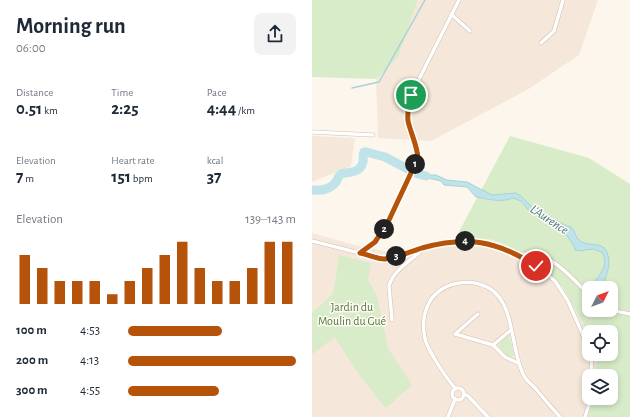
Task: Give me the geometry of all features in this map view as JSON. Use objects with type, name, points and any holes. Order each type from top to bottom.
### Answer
[{"type":"street","points":[[360,253],[375,242],[389,220],[418,158],[408,120],[408,108],[411,95],[459,0]]},
{"type":"street","points":[[541,43],[554,31],[563,0]]},
{"type":"street","points":[[451,14],[470,30]]},
{"type":"street","points":[[312,132],[373,135]]},
{"type":"street","points":[[312,241],[383,259],[447,242],[469,241],[490,244],[519,255],[541,269],[555,282],[568,301],[582,333]]},
{"type":"street","points":[[392,320],[389,286],[390,281],[394,275],[420,252],[422,248]]},
{"type":"street","points":[[519,255],[527,253],[556,263],[582,288]]},
{"type":"street","points":[[536,266],[541,259],[544,258]]},
{"type":"street","points":[[541,269],[546,264],[556,263]]},
{"type":"street","points":[[488,417],[472,400],[464,394],[462,389],[458,387],[455,388],[446,379],[426,341],[423,319],[426,308],[432,298],[441,289],[465,282],[478,284],[489,288],[499,297],[506,308],[518,363],[525,377],[560,417]]},
{"type":"street","points":[[618,312],[630,314]]},
{"type":"street","points":[[478,314],[455,334],[494,345],[505,357],[518,363]]},
{"type":"street","points":[[494,345],[511,330]]},
{"type":"street","points":[[455,388],[452,392],[452,396],[455,399]]},
{"type":"street","points":[[455,399],[462,399],[464,394]]},
{"type":"street","points":[[448,417],[455,399]]},
{"type":"street","points":[[585,417],[589,405]]},
{"type":"shaded area","points":[[418,0],[598,0],[579,55],[527,90],[431,141],[378,138],[376,79],[398,56]]},
{"type":"shaded area","points":[[312,136],[355,138],[351,166],[312,182]]},
{"type":"shaded area","points":[[312,233],[355,245],[389,252],[455,239],[491,239],[524,254],[563,287],[583,325],[582,325],[582,361],[597,361],[596,369],[582,369],[582,405],[592,405],[587,417],[312,417]]},
{"type":"green space","points":[[312,0],[418,0],[398,57],[376,79],[312,77]]},
{"type":"green space","points":[[510,136],[589,158],[630,184],[630,417],[587,417],[592,405],[618,405],[618,369],[596,369],[597,361],[618,361],[618,325],[583,325],[563,287],[524,254],[491,239],[455,239]]},
{"type":"green space","name":"Jardin du Moulin du Gué","points":[[339,255],[371,263],[368,280],[377,296],[388,348],[412,385],[386,408],[359,374],[335,337],[312,354],[312,313],[333,294]]},
{"type":"green space","points":[[507,336],[509,336],[514,355],[511,357],[507,356],[498,345]]},
{"type":"water","points":[[365,149],[386,155],[410,167],[408,169],[385,157],[364,152],[363,162],[359,169],[354,171],[341,174],[334,185],[328,188],[322,190],[312,190],[330,186],[337,175],[344,171],[352,171],[358,168],[361,161],[361,153]]},
{"type":"water","points":[[415,171],[429,175],[436,175],[447,180],[467,182],[492,195],[516,193],[534,209],[548,214],[572,228],[577,238],[583,243],[602,246],[607,252],[609,262],[605,281],[595,281],[603,269],[605,261],[602,252],[593,249],[583,251],[575,250],[574,246],[563,230],[556,225],[545,222],[536,213],[530,212],[521,201],[513,198],[490,200],[476,197],[467,187],[444,185],[441,181],[414,175]]},
{"type":"waterway","points":[[352,88],[379,82],[425,0]]},
{"type":"waterway","name":"L'Aurence","points":[[312,190],[322,190],[328,188],[334,185],[341,174],[360,169],[363,162],[364,152],[385,157],[415,173],[426,176]]},
{"type":"route","points":[[411,95],[408,108],[408,120],[418,158],[389,220],[375,242],[362,250],[360,253],[383,259],[447,242],[469,241],[490,244],[505,249],[519,255],[536,266]]}]
